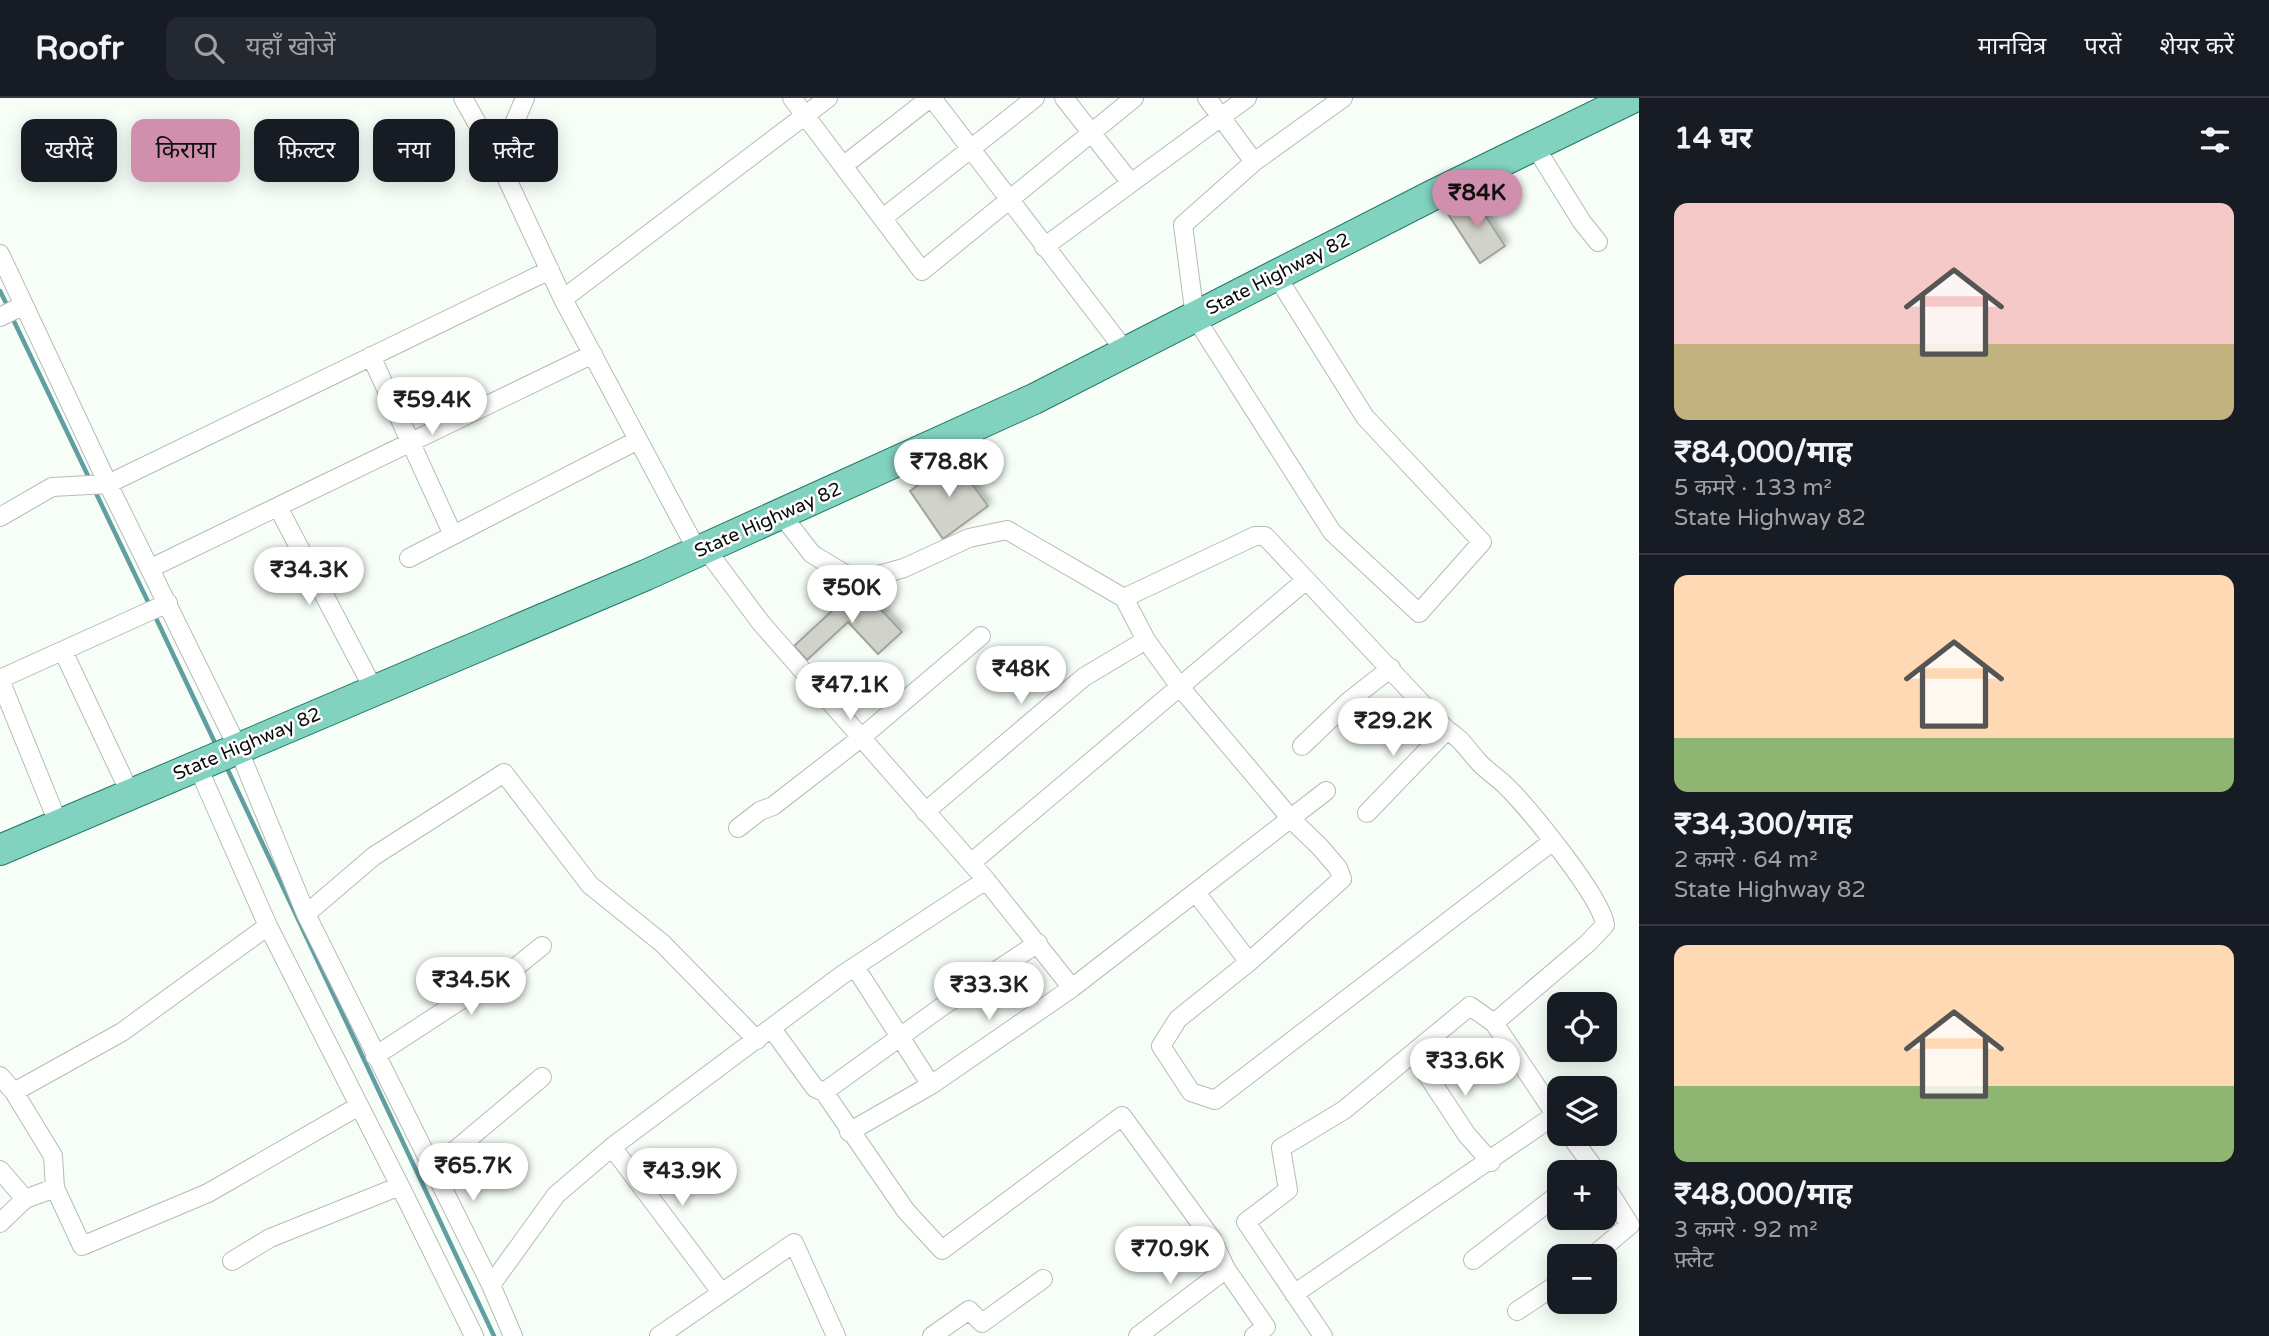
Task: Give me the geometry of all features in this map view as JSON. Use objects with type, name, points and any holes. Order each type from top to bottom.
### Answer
[{"type":"main road","name":"State Highway 82","points":[[0,850],[702,550],[1034,399],[1632,98]]},
{"type":"street","points":[[463,98],[475,119]]},
{"type":"street","points":[[516,119],[525,98]]},
{"type":"street","points":[[792,98],[922,271],[1134,98]]},
{"type":"street","points":[[564,299],[828,98]]},
{"type":"street","points":[[843,166],[931,98],[1126,352]]},
{"type":"street","points":[[883,218],[1035,98]]},
{"type":"street","points":[[1064,98],[1130,183]]},
{"type":"street","points":[[1207,98],[1254,162]]},
{"type":"street","points":[[1044,247],[1247,98]]},
{"type":"street","points":[[1276,275],[1365,417],[1482,542],[1419,614],[1332,532],[1195,317],[1182,225],[1254,162],[1343,98]]},
{"type":"street","points":[[1534,145],[1582,222],[1598,242]]},
{"type":"street","points":[[508,182],[564,299],[638,440],[702,550],[761,623],[986,880],[1072,988]]},
{"type":"street","points":[[0,254],[11,312],[97,484],[151,568],[158,608],[219,756],[268,926],[474,1336]]},
{"type":"street","points":[[0,517],[52,487],[97,484],[550,270]]},
{"type":"street","points":[[151,568],[593,354]]},
{"type":"street","points":[[372,356],[413,441],[453,536]]},
{"type":"street","points":[[409,558],[638,440]]},
{"type":"street","points":[[278,507],[374,691]]},
{"type":"street","points":[[781,514],[811,554],[850,576],[875,576],[905,568],[969,538],[1007,530],[1124,598],[1146,640],[1180,687],[1292,820],[1338,868],[1342,879],[1249,962],[1178,1019],[1161,1046],[1191,1092],[1214,1100],[1553,841]]},
{"type":"street","points":[[1124,598],[1255,536],[1265,536],[1447,730],[1459,737],[1479,762],[1507,786],[1553,841],[1595,902],[1605,925],[1588,943],[1494,1023]]},
{"type":"street","points":[[971,863],[1305,581]]},
{"type":"street","points":[[59,825],[0,679],[158,608]]},
{"type":"street","points":[[738,828],[760,811],[773,806],[862,737],[981,636]]},
{"type":"street","points":[[925,811],[1084,677],[1146,640]]},
{"type":"street","points":[[63,651],[130,793]]},
{"type":"street","points":[[1301,746],[1349,701],[1391,668]]},
{"type":"street","points":[[1367,813],[1447,730]]},
{"type":"street","points":[[219,756],[306,914],[375,1056],[434,1168],[513,1336]]},
{"type":"street","points":[[306,914],[374,856],[504,773],[590,884],[662,943],[757,1040]]},
{"type":"street","points":[[849,1132],[931,1085],[1072,988],[1197,894],[1326,791]]},
{"type":"street","points":[[491,1285],[556,1195],[612,1147],[855,967],[986,880]]},
{"type":"street","points":[[1197,894],[1249,962]]},
{"type":"street","points":[[14,1092],[122,1032],[268,926]]},
{"type":"street","points":[[824,1092],[1038,943]]},
{"type":"street","points":[[375,1056],[470,994],[486,991],[542,946]]},
{"type":"street","points":[[855,967],[931,1085]]},
{"type":"street","points":[[1323,1336],[1246,1222],[1288,1190],[1281,1148],[1344,1110],[1414,1055],[1460,1011],[1470,1006],[1494,1023],[1547,1103]]},
{"type":"street","points":[[772,1029],[815,1088],[824,1092],[849,1132],[906,1211],[942,1250],[1122,1116],[1212,1239],[1226,1269],[1266,1326],[1254,1336]]},
{"type":"street","points":[[1414,1055],[1467,1135],[1491,1162]]},
{"type":"street","points":[[0,1076],[14,1092],[53,1156],[55,1188],[82,1246],[208,1193],[359,1107]]},
{"type":"street","points":[[434,1168],[542,1077]]},
{"type":"street","points":[[1294,1293],[1547,1125]]},
{"type":"street","points":[[612,1147],[721,1292]]},
{"type":"street","points":[[0,1170],[25,1199]]},
{"type":"street","points":[[232,1261],[270,1238],[400,1186]]},
{"type":"street","points":[[0,1223],[25,1199],[55,1188]]},
{"type":"street","points":[[1473,1260],[1547,1203]]},
{"type":"street","points":[[1607,1244],[1630,1225],[1617,1204]]},
{"type":"street","points":[[659,1336],[794,1243],[836,1336]]},
{"type":"street","points":[[1138,1336],[1226,1269]]},
{"type":"street","points":[[932,1336],[969,1310],[982,1323],[1043,1279]]},
{"type":"street","points":[[1517,1311],[1547,1291]]},
{"type":"building","points":[[1474,198],[1505,246],[1480,263],[1448,214]]},
{"type":"building","points":[[954,459],[988,506],[943,539],[910,491]]},
{"type":"building","points":[[859,586],[902,632],[878,654],[848,622],[807,660],[794,646]]},
{"type":"waterway","points":[[0,291],[9,309]]},
{"type":"waterway","points":[[12,317],[90,480]]},
{"type":"waterway","points":[[95,491],[150,606]]},
{"type":"waterway","points":[[154,614],[216,745]]},
{"type":"waterway","points":[[226,766],[494,1336]]}]
